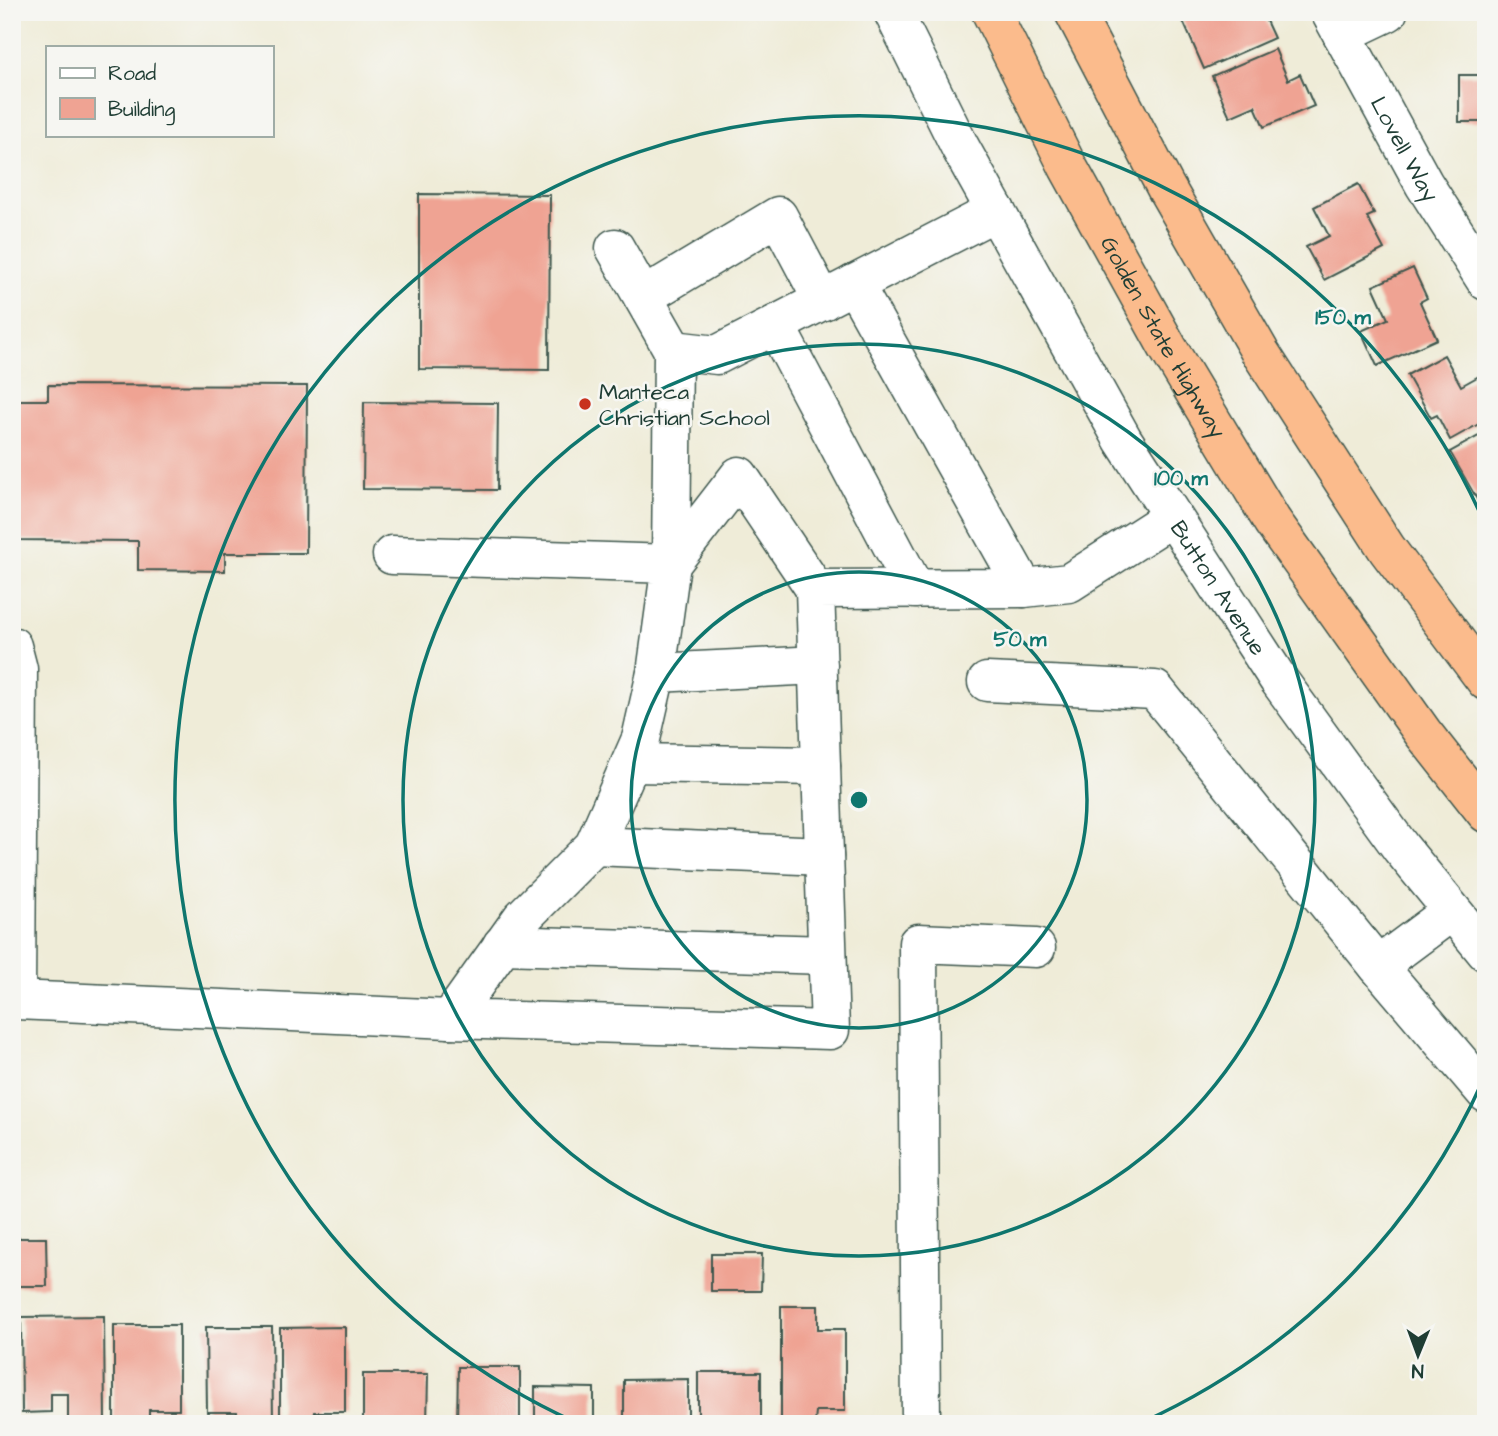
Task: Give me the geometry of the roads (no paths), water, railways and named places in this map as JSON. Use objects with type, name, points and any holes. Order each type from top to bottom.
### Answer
[{"type":"highway","name":"Golden State Highway","points":[[991,12],[1074,179],[1168,348],[1272,521],[1423,733],[1486,813]]},
{"type":"highway","points":[[1074,12],[1166,188],[1260,352],[1387,549],[1486,681]]},
{"type":"street","name":"Button Avenue","points":[[893,12],[960,147],[1123,440],[1278,680],[1401,848],[1486,951]]},
{"type":"street","points":[[1336,23],[1388,12]]},
{"type":"street","name":"Lovell Way","points":[[1336,23],[1424,184],[1486,281]]},
{"type":"street","points":[[673,350],[717,355],[996,212]]},
{"type":"street","points":[[643,297],[778,216],[839,293],[1024,588]]},
{"type":"street","points":[[450,1019],[522,918],[594,846],[641,739],[656,673],[671,564],[673,350],[615,248]]},
{"type":"street","points":[[775,325],[915,589]]},
{"type":"street","points":[[12,646],[18,669],[16,1000],[450,1019],[830,1030],[815,589],[740,476],[671,564]]},
{"type":"street","points":[[815,589],[1024,588],[1069,583],[1172,517]]},
{"type":"street","points":[[392,555],[671,564]]},
{"type":"street","points":[[656,673],[818,665]]},
{"type":"street","points":[[987,682],[1155,691],[1378,966],[1486,1093]]},
{"type":"street","points":[[631,763],[821,766]]},
{"type":"street","points":[[594,846],[824,856]]},
{"type":"street","points":[[1378,966],[1452,911]]},
{"type":"street","points":[[921,1424],[918,943],[1036,948]]},
{"type":"street","points":[[502,945],[828,954]]},
{"type":"place","name":"Manteca Christian School","points":[[585,404]]}]
